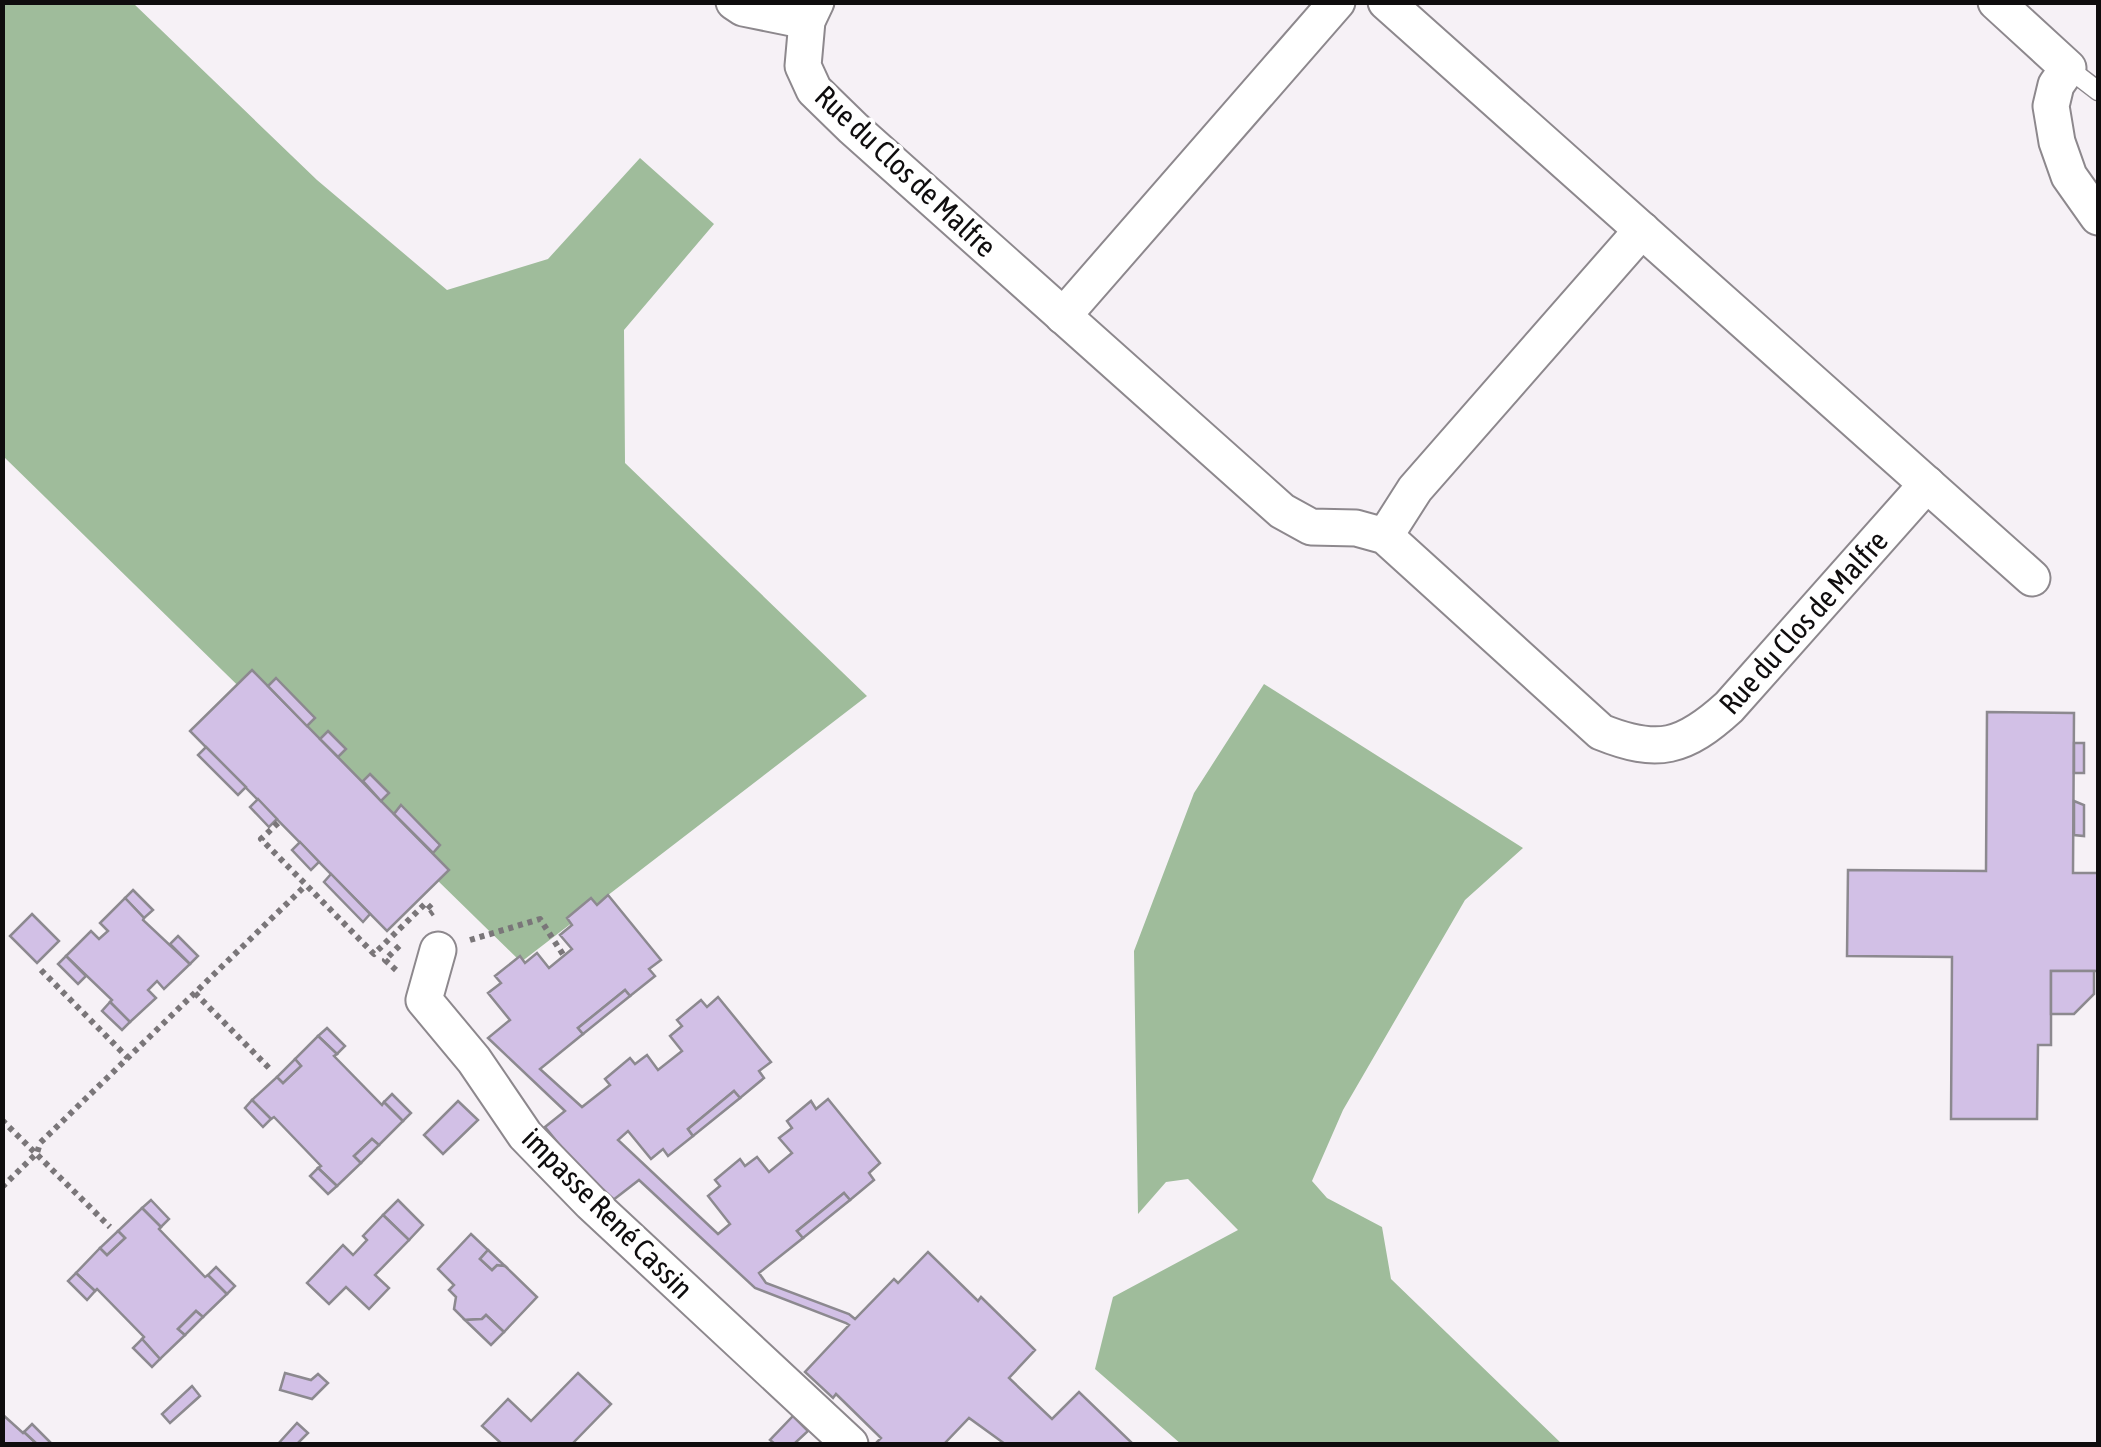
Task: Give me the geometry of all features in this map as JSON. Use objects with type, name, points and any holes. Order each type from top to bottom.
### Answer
[{"type":"street","points":[[734,2],[743,8],[811,12]]},
{"type":"street","points":[[1062,316],[1337,2]]},
{"type":"street","points":[[1386,2],[2032,578]]},
{"type":"street","points":[[1996,2],[2068,68],[2056,85],[2051,106],[2057,142],[2069,176],[2098,217]]},
{"type":"street","name":"Rue du Clos de Malfre","points":[[811,12],[803,66],[814,90],[853,128],[1282,511],[1311,527],[1356,528],[1385,536],[1601,732],[1630,743],[1671,744],[1704,729],[1729,707],[1927,484]]},
{"type":"street","points":[[1385,536],[1415,489],[1642,230]]},
{"type":"street","name":"impasse René Cassin","points":[[423,936],[424,1000],[474,1060],[525,1135],[592,1203],[850,1444]]},
{"type":"lane","points":[[2068,68],[2098,91]]},
{"type":"path","points":[[278,823],[260,839],[374,954],[426,902],[434,910],[423,936],[398,973],[385,960],[423,936],[540,919],[564,956]]},
{"type":"path","points":[[2,1187],[36,1154],[40,1144],[305,886]]},
{"type":"path","points":[[42,970],[128,1058]]},
{"type":"path","points":[[195,993],[270,1069]]},
{"type":"path","points":[[2,1120],[110,1227]]},
{"type":"green space","points":[[2,3],[133,3],[317,180],[447,290],[548,259],[640,158],[714,224],[624,330],[625,463],[867,696],[521,962],[3,456]]},
{"type":"green space","points":[[1264,684],[1523,848],[1465,900],[1343,1110],[1312,1181],[1327,1198],[1382,1227],[1391,1279],[1562,1444],[1181,1444],[1095,1369],[1113,1297],[1238,1230],[1188,1179],[1166,1182],[1138,1214],[1134,951],[1194,793]]},
{"type":"building","points":[[252,670],[449,870],[387,931],[190,731]]},
{"type":"building","points":[[276,678],[315,718],[307,726],[268,686]]},
{"type":"building","points":[[1987,712],[2074,713],[2073,873],[2098,873],[2098,971],[2051,971],[2051,1045],[2038,1045],[2037,1119],[1951,1119],[1952,957],[1847,956],[1848,870],[1986,871]]},
{"type":"building","points":[[328,731],[346,749],[338,757],[320,739]]},
{"type":"building","points":[[2074,743],[2084,743],[2084,773],[2074,773]]},
{"type":"building","points":[[206,747],[246,787],[238,795],[198,755]]},
{"type":"building","points":[[370,774],[389,793],[381,801],[363,781]]},
{"type":"building","points":[[258,799],[277,819],[269,827],[250,807]]},
{"type":"building","points":[[2074,801],[2084,805],[2084,836],[2074,835]]},
{"type":"building","points":[[401,805],[440,845],[433,853],[394,814]]},
{"type":"building","points":[[300,842],[319,862],[311,870],[292,850]]},
{"type":"building","points":[[331,874],[370,914],[363,922],[324,882]]},
{"type":"building","points":[[133,890],[153,910],[144,918],[125,898]]},
{"type":"building","points":[[608,895],[661,960],[649,969],[655,976],[630,996],[625,990],[578,1028],[583,1034],[540,1069],[582,1107],[610,1085],[605,1079],[630,1058],[635,1064],[647,1055],[658,1070],[682,1051],[670,1036],[682,1026],[677,1020],[701,1000],[707,1007],[718,997],[771,1062],[759,1071],[764,1078],[740,1098],[734,1091],[688,1129],[693,1136],[668,1156],[663,1149],[651,1159],[628,1131],[618,1140],[718,1234],[730,1224],[708,1196],[720,1186],[715,1180],[740,1159],[745,1166],[757,1157],[769,1172],[792,1153],[779,1138],[792,1128],[787,1121],[811,1101],[816,1109],[828,1099],[880,1163],[869,1173],[874,1180],[850,1200],[844,1193],[797,1231],[803,1238],[759,1273],[766,1283],[855,1319],[894,1279],[898,1283],[928,1252],[1035,1350],[1009,1378],[1052,1419],[1079,1392],[1133,1444],[1005,1444],[969,1418],[944,1444],[880,1444],[877,1442],[881,1438],[836,1394],[833,1398],[805,1372],[849,1325],[755,1288],[639,1180],[608,1204],[545,1127],[565,1111],[488,1038],[510,1020],[488,993],[501,983],[495,976],[520,956],[525,963],[537,953],[549,968],[572,949],[560,935],[572,925],[567,918],[591,898],[597,905]]},
{"type":"building","points":[[125,898],[190,964],[164,989],[157,981],[148,990],[156,998],[130,1022],[66,956],[91,931],[99,939],[108,931],[100,923]]},
{"type":"building","points":[[32,914],[59,941],[37,963],[10,936]]},
{"type":"building","points":[[178,936],[198,956],[190,964],[170,944]]},
{"type":"building","points":[[66,956],[86,976],[78,984],[58,964]]},
{"type":"building","points":[[2051,971],[2094,971],[2094,994],[2074,1014],[2051,1014]]},
{"type":"building","points":[[625,990],[630,996],[583,1034],[578,1028]]},
{"type":"building","points":[[110,1002],[130,1022],[122,1030],[102,1011]]},
{"type":"building","points":[[327,1028],[345,1046],[337,1054],[318,1036]]},
{"type":"building","points":[[318,1036],[382,1105],[384,1102],[403,1121],[379,1145],[372,1139],[354,1156],[361,1163],[337,1186],[274,1117],[271,1119],[252,1100],[277,1077],[283,1083],[301,1066],[295,1059]]},
{"type":"building","points":[[295,1059],[301,1066],[283,1083],[277,1077]]},
{"type":"building","points":[[734,1091],[740,1098],[693,1136],[688,1129]]},
{"type":"building","points":[[392,1094],[411,1113],[403,1121],[384,1102]]},
{"type":"building","points":[[252,1100],[271,1119],[263,1127],[245,1108]]},
{"type":"building","points":[[458,1101],[478,1120],[443,1154],[424,1135]]},
{"type":"building","points":[[372,1139],[379,1145],[361,1163],[354,1156]]},
{"type":"building","points":[[318,1168],[337,1186],[328,1194],[310,1176]]},
{"type":"building","points":[[844,1193],[850,1200],[803,1238],[797,1231]]},
{"type":"building","points":[[151,1200],[169,1219],[161,1227],[142,1208]]},
{"type":"building","points":[[398,1200],[423,1225],[409,1240],[383,1215]]},
{"type":"building","points":[[142,1208],[205,1277],[208,1275],[227,1294],[203,1317],[196,1311],[178,1329],[185,1335],[160,1359],[144,1337],[76,1273],[100,1248],[107,1255],[125,1238],[118,1231]]},
{"type":"building","points":[[383,1215],[409,1240],[375,1275],[389,1288],[369,1309],[346,1287],[329,1304],[307,1283],[343,1245],[353,1255],[367,1240],[363,1236]]},
{"type":"building","points":[[118,1231],[125,1238],[107,1255],[100,1248]]},
{"type":"building","points":[[471,1234],[488,1250],[480,1259],[492,1270],[497,1265],[505,1266],[537,1297],[504,1332],[486,1315],[465,1320],[454,1309],[456,1297],[449,1290],[454,1285],[438,1269]]},
{"type":"building","points":[[488,1250],[505,1266],[497,1265],[492,1270],[480,1259]]},
{"type":"building","points":[[216,1267],[235,1286],[227,1294],[208,1275]]},
{"type":"building","points":[[76,1273],[95,1291],[87,1300],[68,1281]]},
{"type":"building","points":[[196,1311],[203,1317],[185,1335],[178,1329]]},
{"type":"building","points":[[486,1315],[504,1332],[491,1345],[465,1320]]},
{"type":"building","points":[[142,1339],[160,1359],[152,1367],[133,1348]]},
{"type":"building","points":[[285,1373],[311,1380],[318,1374],[328,1383],[312,1399],[280,1390]]},
{"type":"building","points":[[578,1373],[611,1404],[572,1444],[502,1444],[482,1426],[508,1399],[531,1421]]},
{"type":"building","points":[[192,1386],[200,1396],[170,1423],[162,1414]]},
{"type":"building","points":[[2,1414],[23,1433],[37,1444],[2,1444]]},
{"type":"building","points":[[793,1416],[808,1431],[794,1444],[775,1444],[770,1440]]},
{"type":"building","points":[[297,1423],[308,1433],[297,1444],[278,1444]]},
{"type":"building","points":[[32,1424],[52,1444],[37,1444],[24,1432]]}]
